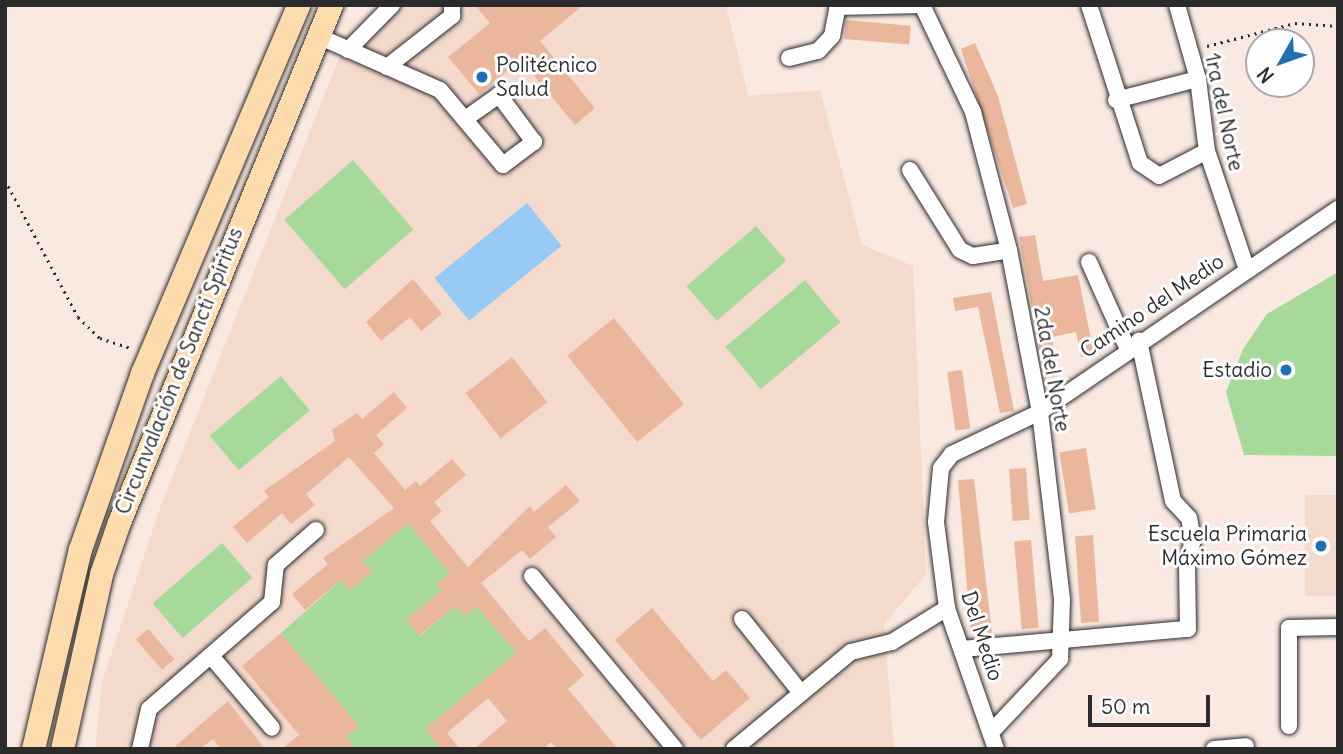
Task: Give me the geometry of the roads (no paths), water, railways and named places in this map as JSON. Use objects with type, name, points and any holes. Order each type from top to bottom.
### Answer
[{"type":"highway","name":"Circunvalación de Sancti Spíritus","points":[[62,749],[101,574],[119,522],[331,5]]},
{"type":"highway","name":"Circunvalación de Sancti Spíritus","points":[[33,749],[80,549],[150,356],[294,15]]},
{"type":"highway","points":[[294,15],[318,36]]},
{"type":"street","points":[[348,50],[392,5]]},
{"type":"street","points":[[387,66],[452,16],[452,5]]},
{"type":"street","points":[[789,58],[818,51],[832,36],[838,6],[922,5]]},
{"type":"street","name":"2da del Norte","points":[[922,5],[973,112],[1009,250],[1040,412],[1064,641]]},
{"type":"street","points":[[1088,5],[1116,100],[1149,173],[1159,176],[1207,151]]},
{"type":"street","name":"1ra del Norte","points":[[1177,5],[1198,79],[1207,151],[1246,267]]},
{"type":"street","points":[[318,36],[440,90],[503,165],[534,142],[499,95],[465,119]]},
{"type":"street","points":[[1116,100],[1198,79]]},
{"type":"street","points":[[910,170],[960,250],[973,256],[1009,250]]},
{"type":"street","name":"Camino del Medio","points":[[952,454],[1040,412],[1246,267],[1338,209]]},
{"type":"street","points":[[962,649],[1188,629],[1187,565],[1193,540],[1189,518],[1173,501],[1133,345],[1089,262]]},
{"type":"street","name":"Del Medio","points":[[952,454],[941,468],[936,522],[947,608],[994,729],[996,749]]},
{"type":"street","points":[[140,749],[149,709],[272,602],[276,565],[316,530]]},
{"type":"street","points":[[532,576],[675,749]]},
{"type":"street","points":[[734,749],[851,652],[892,642],[947,608]]},
{"type":"street","points":[[742,619],[801,693]]},
{"type":"street","points":[[1289,726],[1289,628],[1338,627]]},
{"type":"street","points":[[994,729],[1046,680],[1064,641]]},
{"type":"street","points":[[211,656],[272,728]]},
{"type":"street","points":[[1214,749],[1246,746]]},
{"type":"water","points":[[527,203],[562,246],[469,321],[435,278]]},
{"type":"place","name":"Politécnico Salud","points":[[482,77]]},
{"type":"place","name":"Estadio","points":[[1286,370]]},
{"type":"place","name":"Escuela Primaria Máximo Gómez","points":[[1321,546]]}]
